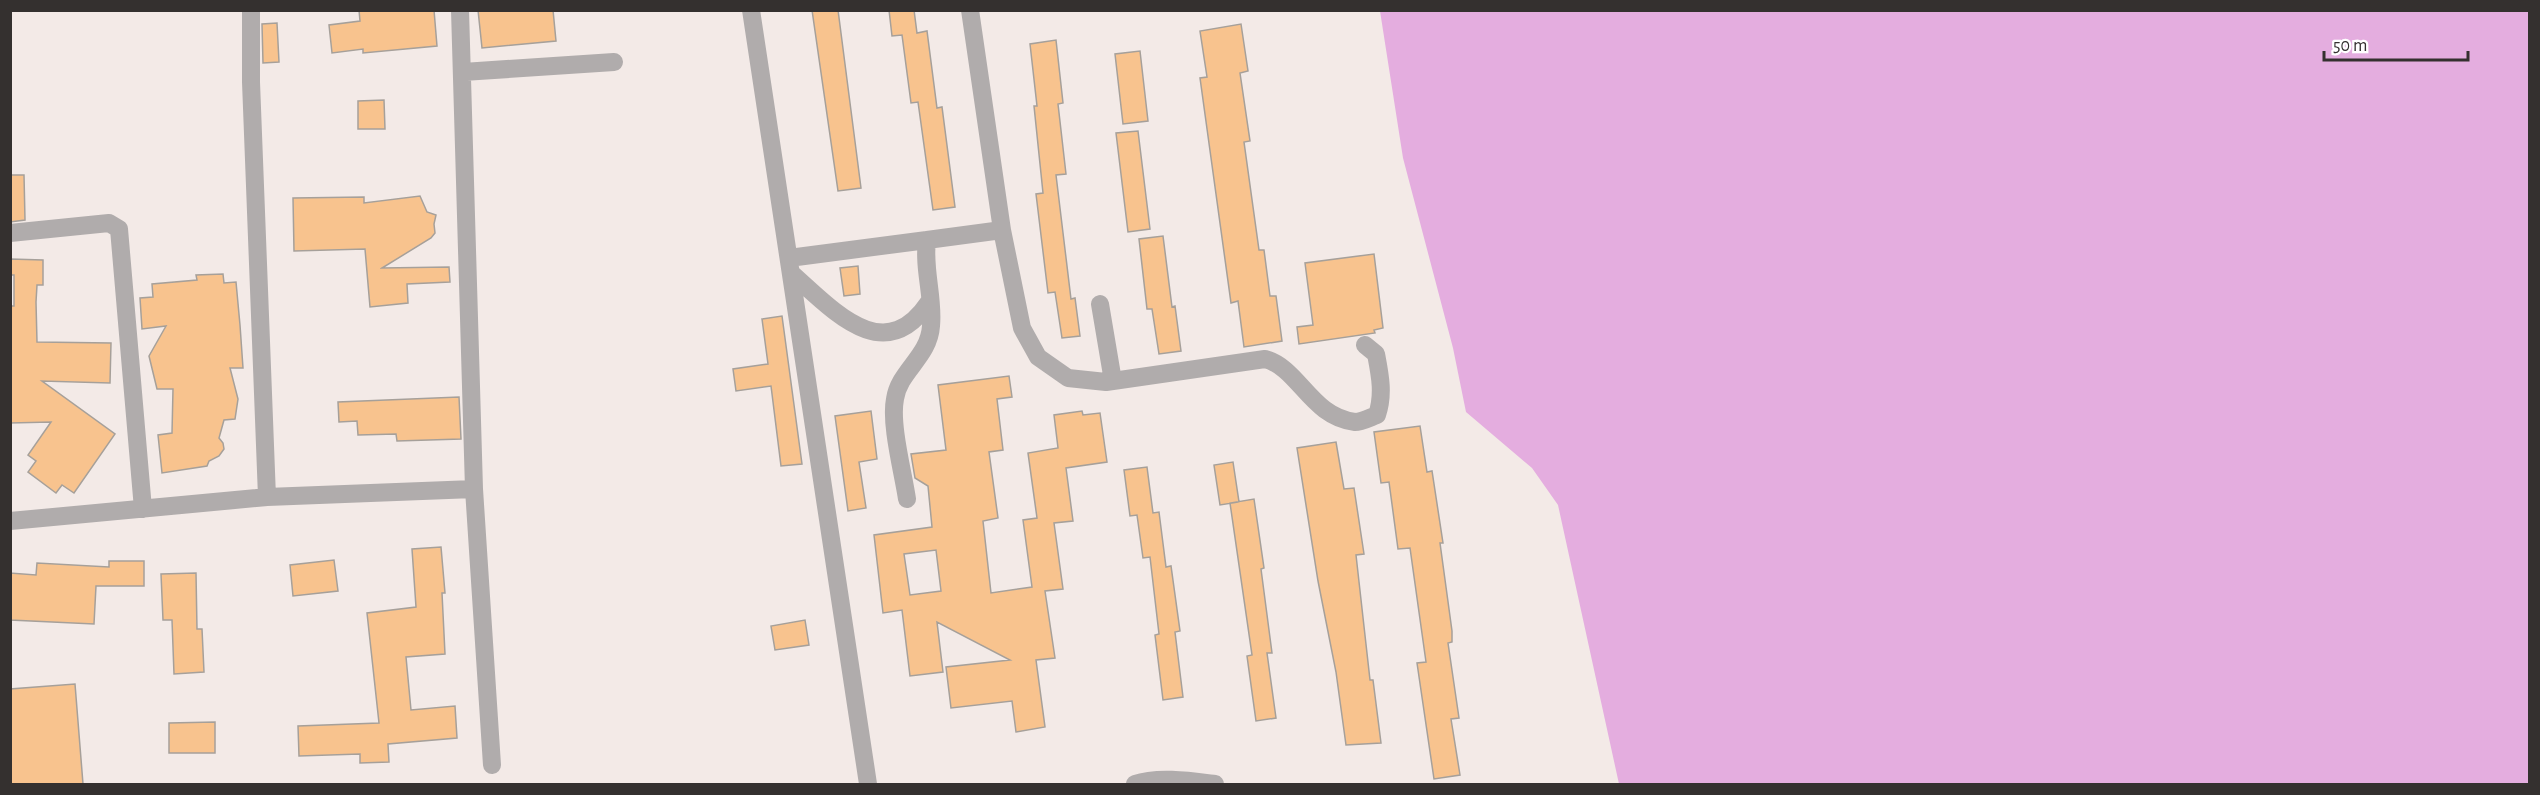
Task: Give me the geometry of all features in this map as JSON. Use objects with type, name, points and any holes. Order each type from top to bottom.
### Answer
[{"type":"street","points":[[251,10],[251,82],[267,497]]},
{"type":"street","points":[[460,10],[474,489],[492,765]]},
{"type":"street","points":[[751,10],[868,784]]},
{"type":"street","points":[[970,10],[1002,230],[1022,328],[1038,357],[1068,378],[1113,381],[1265,359],[1277,362],[1310,399],[1332,414],[1357,422],[1377,415],[1381,404],[1382,389],[1377,354],[1365,345]]},
{"type":"street","points":[[463,72],[614,62]]},
{"type":"street","points":[[10,233],[109,223],[119,229],[143,509]]},
{"type":"street","points":[[790,266],[927,240],[1002,230]]},
{"type":"street","points":[[907,498],[895,420],[894,397],[908,371],[927,346],[932,325],[925,256],[927,240]]},
{"type":"street","points":[[790,266],[832,309],[870,332],[886,334],[900,330],[920,316],[929,302]]},
{"type":"street","points":[[1100,304],[1113,381]]},
{"type":"street","points":[[10,521],[267,497],[474,489]]},
{"type":"street","points":[[1135,784],[1145,781],[1215,784]]},
{"type":"shaded area","points":[[1380,11],[2529,11],[2529,784],[1619,784],[1558,505],[1532,468],[1466,412],[1453,348],[1403,158]]},
{"type":"building","points":[[359,10],[434,10],[437,46],[363,53],[363,49],[332,53],[329,25],[360,21]]},
{"type":"building","points":[[478,10],[553,10],[556,41],[482,48]]},
{"type":"building","points":[[812,10],[838,10],[861,188],[838,191]]},
{"type":"building","points":[[889,10],[914,10],[917,33],[927,31],[937,108],[942,107],[955,207],[933,210],[918,102],[911,103],[902,35],[892,36]]},
{"type":"building","points":[[277,23],[279,62],[263,63],[262,24]]},
{"type":"building","points":[[1241,24],[1248,71],[1240,73],[1250,141],[1244,142],[1259,250],[1264,250],[1270,296],[1276,296],[1282,341],[1244,347],[1238,301],[1231,303],[1200,78],[1207,77],[1200,31]]},
{"type":"building","points":[[1056,40],[1063,103],[1058,104],[1066,174],[1056,175],[1071,299],[1075,298],[1080,336],[1062,338],[1055,292],[1048,293],[1036,194],[1043,193],[1030,44]]},
{"type":"building","points":[[1140,51],[1148,121],[1123,124],[1115,54]]},
{"type":"building","points":[[384,100],[385,129],[358,129],[358,101]]},
{"type":"building","points":[[1138,131],[1150,229],[1128,232],[1116,133]]},
{"type":"building","points":[[10,175],[24,175],[25,220],[10,222]]},
{"type":"building","points":[[420,196],[427,212],[436,215],[435,233],[431,238],[382,268],[449,267],[450,282],[407,284],[408,303],[370,307],[365,249],[294,251],[293,198],[364,197],[364,203]]},
{"type":"building","points":[[1163,236],[1172,307],[1175,306],[1181,351],[1159,354],[1152,309],[1147,309],[1139,239]]},
{"type":"building","points":[[1374,254],[1383,328],[1374,330],[1375,333],[1299,344],[1297,327],[1313,325],[1305,263]]},
{"type":"building","points":[[10,259],[43,260],[43,285],[37,285],[37,342],[111,343],[110,383],[42,381],[115,434],[74,493],[62,485],[56,493],[28,472],[36,461],[28,455],[51,422],[10,423],[10,306],[14,306],[14,275],[10,275]]},
{"type":"building","points":[[858,266],[860,294],[844,296],[840,268]]},
{"type":"building","points":[[223,274],[224,283],[236,282],[240,325],[243,368],[230,368],[238,399],[235,419],[224,420],[219,438],[224,449],[219,456],[209,461],[207,466],[162,473],[158,435],[172,433],[173,389],[157,389],[149,356],[166,326],[142,329],[140,298],[153,297],[152,284],[197,280],[196,275]]},
{"type":"building","points":[[782,316],[802,464],[781,466],[771,386],[736,391],[733,369],[768,364],[762,319]]},
{"type":"building","points":[[1009,376],[1012,397],[997,399],[1003,450],[989,452],[998,518],[983,521],[991,593],[1032,587],[1023,520],[1037,518],[1028,453],[1058,448],[1054,415],[1082,411],[1083,415],[1100,413],[1107,462],[1066,468],[1073,521],[1054,523],[1063,589],[1045,591],[1055,658],[1036,660],[1045,727],[1016,732],[1012,701],[951,708],[946,667],[1010,660],[937,622],[943,672],[910,676],[902,610],[883,613],[874,535],[932,527],[928,486],[915,478],[911,454],[946,450],[938,385]],"holes":[[[936,550],[941,591],[910,595],[904,554]]]},
{"type":"building","points":[[459,397],[461,439],[397,441],[396,434],[358,435],[357,421],[339,422],[338,402]]},
{"type":"building","points":[[871,411],[877,459],[859,462],[866,508],[848,511],[835,416]]},
{"type":"building","points":[[1420,426],[1427,472],[1432,471],[1443,543],[1440,543],[1452,631],[1452,642],[1448,643],[1459,718],[1451,719],[1460,775],[1434,779],[1417,663],[1426,662],[1410,548],[1398,549],[1389,482],[1381,483],[1374,432]]},
{"type":"building","points":[[1336,442],[1344,489],[1354,488],[1364,554],[1356,555],[1370,680],[1373,680],[1381,743],[1346,745],[1336,672],[1318,581],[1297,448]]},
{"type":"building","points":[[1233,462],[1239,502],[1220,505],[1214,465]]},
{"type":"building","points":[[1147,467],[1153,513],[1159,512],[1166,567],[1171,566],[1180,631],[1175,632],[1183,697],[1163,700],[1155,635],[1159,634],[1150,557],[1143,558],[1137,515],[1130,516],[1124,470]]},
{"type":"building","points":[[1254,499],[1264,568],[1261,569],[1272,653],[1267,653],[1276,718],[1256,721],[1247,656],[1252,655],[1230,503]]},
{"type":"building","points":[[441,547],[445,593],[442,593],[445,654],[406,657],[411,710],[455,706],[457,738],[388,744],[389,762],[360,763],[360,754],[299,756],[298,726],[379,723],[367,613],[416,607],[412,549]]},
{"type":"building","points":[[334,560],[338,591],[293,596],[290,565]]},
{"type":"building","points":[[109,561],[144,561],[144,586],[96,586],[94,624],[10,620],[10,573],[36,575],[37,563],[109,567]]},
{"type":"building","points":[[196,573],[197,629],[202,629],[204,672],[174,674],[172,620],[163,620],[161,574]]},
{"type":"building","points":[[805,620],[809,645],[775,650],[771,626]]},
{"type":"building","points":[[75,684],[83,784],[10,784],[10,689]]},
{"type":"building","points":[[215,722],[215,753],[169,753],[169,723]]}]
